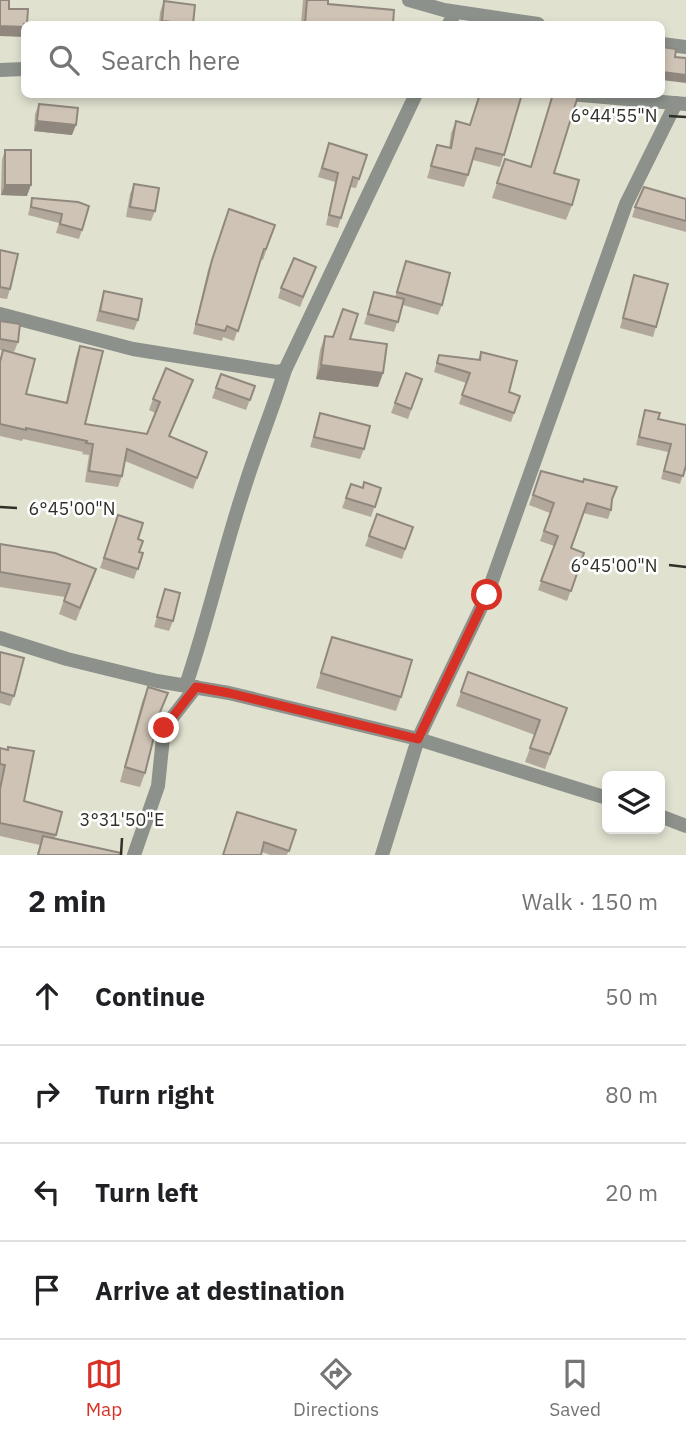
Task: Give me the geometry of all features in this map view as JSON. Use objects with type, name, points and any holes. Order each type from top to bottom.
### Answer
[{"type":"street","points":[[409,0],[452,18],[495,21]]},
{"type":"street","points":[[665,44],[686,47]]},
{"type":"street","points":[[0,70],[21,69]]},
{"type":"street","points":[[134,855],[158,786],[164,728],[191,686],[245,486],[285,370],[414,98]]},
{"type":"street","points":[[382,855],[418,739],[487,595],[626,204],[681,104],[614,98]]},
{"type":"street","points":[[0,314],[133,349],[277,372],[285,370]]},
{"type":"street","points":[[0,638],[67,659],[229,693],[418,739],[602,796]]},
{"type":"street","points":[[665,818],[686,826]]},
{"type":"building","points":[[0,0],[9,0],[9,9],[28,9],[27,21],[21,21],[21,27],[0,26]]},
{"type":"building","points":[[307,0],[328,0],[328,4],[394,10],[393,21],[305,21]]},
{"type":"building","points":[[164,1],[195,5],[193,21],[162,21]]},
{"type":"building","points":[[665,47],[676,49],[675,57],[686,58],[686,75],[665,72]]},
{"type":"building","points":[[479,98],[521,98],[504,155],[476,148],[468,175],[431,166],[437,145],[451,148],[456,121],[470,125]]},
{"type":"building","points":[[552,98],[577,98],[554,173],[579,180],[572,205],[497,183],[505,159],[531,167]]},
{"type":"building","points":[[39,104],[78,108],[76,125],[37,121]]},
{"type":"building","points":[[329,143],[367,155],[359,179],[353,177],[341,218],[329,215],[338,173],[322,168]]},
{"type":"building","points":[[5,150],[31,150],[31,185],[5,185]]},
{"type":"building","points":[[134,184],[159,188],[155,211],[130,207]]},
{"type":"building","points":[[644,187],[686,199],[686,221],[635,207]]},
{"type":"building","points":[[32,198],[78,202],[89,206],[82,230],[60,224],[62,214],[31,207]]},
{"type":"building","points":[[229,209],[275,225],[264,249],[238,331],[227,326],[225,331],[196,324],[212,260]]},
{"type":"building","points":[[0,250],[18,254],[10,289],[0,287]]},
{"type":"building","points":[[294,258],[316,267],[303,297],[281,288]]},
{"type":"building","points":[[406,261],[450,273],[442,305],[397,292]]},
{"type":"building","points":[[634,275],[668,284],[656,327],[623,318]]},
{"type":"building","points":[[104,291],[142,299],[138,320],[100,311]]},
{"type":"building","points":[[374,292],[404,299],[398,322],[368,314]]},
{"type":"building","points":[[343,309],[358,314],[350,339],[387,344],[383,373],[321,365],[325,336],[333,337]]},
{"type":"building","points":[[0,321],[20,324],[18,342],[0,339]]},
{"type":"building","points":[[80,346],[103,351],[85,424],[147,434],[160,402],[153,399],[166,368],[193,380],[169,436],[207,452],[197,478],[127,449],[122,476],[89,471],[93,444],[0,424],[0,362],[3,350],[35,359],[26,394],[67,403]]},
{"type":"building","points":[[481,352],[517,361],[509,392],[520,396],[514,413],[462,395],[470,373],[437,363],[439,355],[480,360]]},
{"type":"building","points":[[406,373],[422,379],[411,409],[395,403]]},
{"type":"building","points":[[221,374],[255,386],[250,400],[216,388]]},
{"type":"building","points":[[645,410],[660,413],[658,419],[686,425],[686,465],[683,476],[664,471],[671,444],[639,437]]},
{"type":"building","points":[[320,413],[370,426],[364,449],[314,437]]},
{"type":"building","points":[[541,471],[583,482],[584,479],[617,487],[611,510],[587,503],[571,548],[584,553],[571,591],[541,581],[558,536],[544,531],[554,503],[533,495]]},
{"type":"building","points":[[364,482],[381,488],[375,507],[346,498],[351,484],[363,488]]},
{"type":"building","points":[[377,514],[413,527],[405,549],[369,536]]},
{"type":"building","points":[[118,515],[143,523],[138,539],[143,541],[139,552],[143,553],[138,569],[104,558]]},
{"type":"building","points":[[0,544],[55,553],[96,569],[80,608],[64,601],[70,584],[0,572]]},
{"type":"building","points":[[165,589],[180,593],[173,621],[157,617]]},
{"type":"building","points":[[332,637],[412,660],[401,697],[321,673]]},
{"type":"building","points":[[0,652],[24,658],[14,696],[0,692]]},
{"type":"building","points":[[468,672],[567,708],[550,754],[530,748],[540,720],[461,692]]},
{"type":"building","points":[[148,687],[168,693],[160,712],[145,773],[125,767]]},
{"type":"building","points":[[8,747],[34,751],[24,801],[62,812],[56,835],[0,823],[0,789],[5,765],[0,764],[0,748],[8,750]]},
{"type":"building","points":[[237,812],[296,830],[289,851],[264,842],[261,855],[223,855]]},
{"type":"building","points":[[43,836],[121,853],[38,855]]},
{"type":"route","points":[[164,728],[196,687],[418,739],[487,595]]}]
